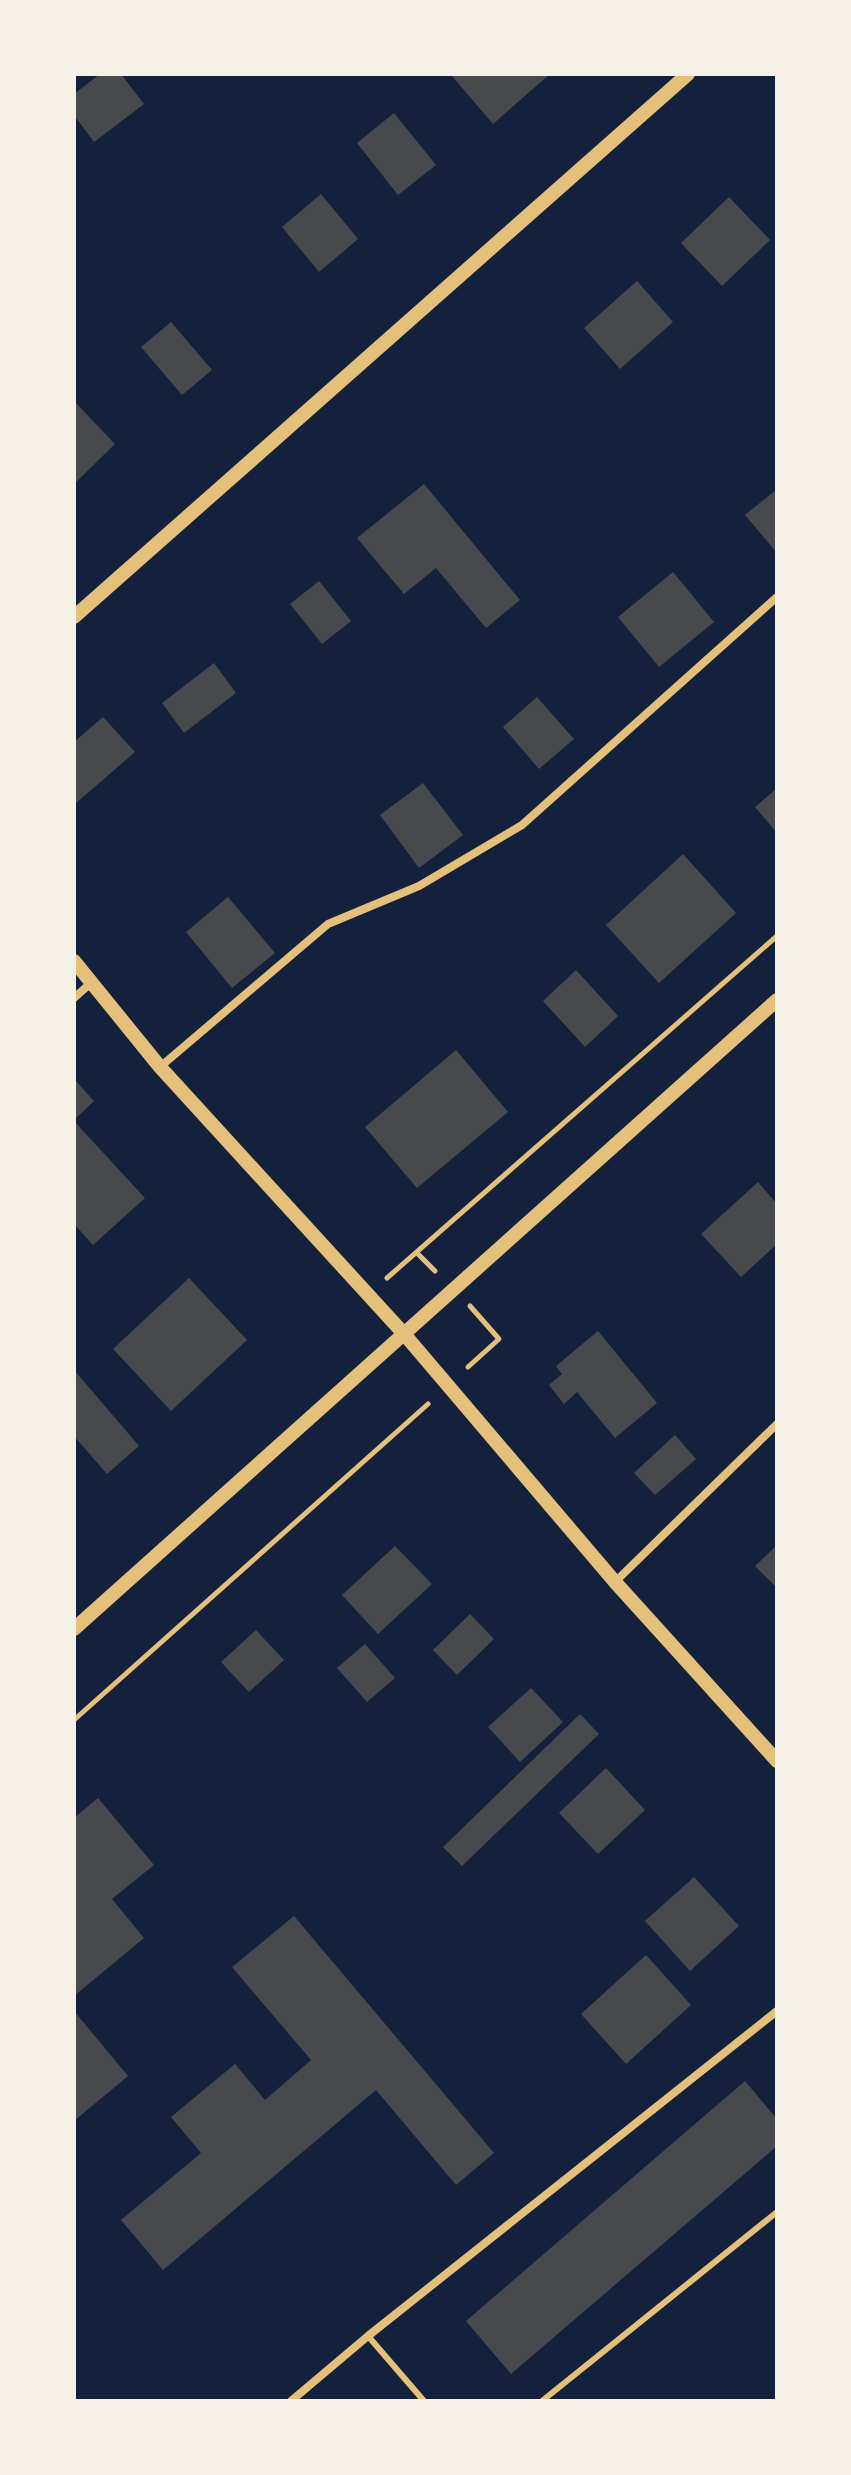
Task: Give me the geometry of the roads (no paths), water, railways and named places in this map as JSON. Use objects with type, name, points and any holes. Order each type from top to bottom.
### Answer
[{"type":"street","points":[[74,617],[688,74]]},
{"type":"street","points":[[160,1067],[328,924],[419,886],[522,825],[777,597]]},
{"type":"street","points":[[74,961],[160,1067],[369,1294],[615,1582],[777,1761]]},
{"type":"street","points":[[74,998],[92,982]]},
{"type":"street","points":[[74,1629],[777,1000]]},
{"type":"street","points":[[615,1582],[777,1424]]},
{"type":"street","points":[[291,2401],[368,2336],[777,2011]]},
{"type":"lane","points":[[542,2401],[777,2212]]},
{"type":"lane","points":[[368,2336],[424,2401]]}]
